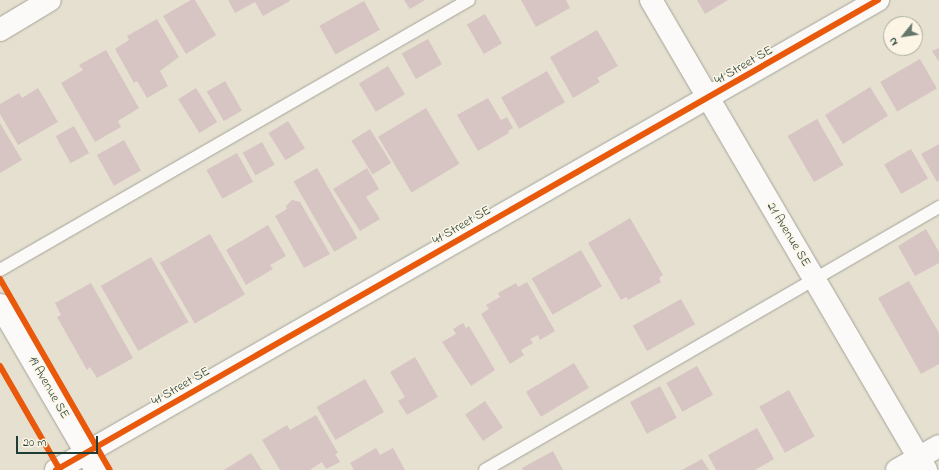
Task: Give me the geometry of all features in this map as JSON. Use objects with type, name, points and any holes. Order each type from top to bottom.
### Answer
[{"type":"street","points":[[0,30],[50,0]]},
{"type":"street","name":"21 Avenue SE","points":[[651,0],[707,100],[815,279],[922,464]]},
{"type":"street","name":"41 Street SE","points":[[56,470],[91,462],[878,0]]},
{"type":"street","name":"19 Avenue SE","points":[[0,306],[91,462]]},
{"type":"street","points":[[897,470],[922,464],[939,446]]},
{"type":"lane","points":[[0,270],[469,0]]},
{"type":"lane","points":[[485,470],[939,208]]},
{"type":"building","points":[[191,0],[195,0],[216,35],[186,54],[163,16]]},
{"type":"building","points":[[228,0],[290,1],[263,16],[255,2],[235,13]]},
{"type":"building","points":[[404,0],[425,0],[410,9]]},
{"type":"building","points":[[521,0],[566,0],[570,8],[536,27]]},
{"type":"building","points":[[697,0],[728,0],[705,14]]},
{"type":"building","points":[[364,1],[380,30],[335,55],[319,26]]},
{"type":"building","points":[[485,14],[502,43],[484,54],[467,24]]},
{"type":"building","points":[[157,19],[179,57],[160,71],[168,86],[147,98],[137,81],[134,83],[115,49],[129,40],[127,36]]},
{"type":"building","points":[[597,30],[618,66],[597,78],[600,82],[573,98],[550,57]]},
{"type":"building","points":[[428,39],[442,64],[416,79],[402,54]]},
{"type":"building","points":[[939,48],[939,62],[932,51]]},
{"type":"building","points":[[106,50],[139,108],[118,121],[121,127],[95,142],[61,83],[83,70],[79,65]]},
{"type":"building","points":[[920,59],[937,88],[897,111],[880,82]]},
{"type":"building","points":[[388,66],[405,94],[376,112],[359,84]]},
{"type":"building","points":[[547,71],[565,102],[519,129],[501,98]]},
{"type":"building","points":[[225,81],[242,110],[224,121],[207,92]]},
{"type":"building","points":[[870,87],[888,116],[843,144],[825,115]]},
{"type":"building","points":[[38,88],[58,122],[18,145],[0,114],[0,104],[19,93],[22,98]]},
{"type":"building","points":[[196,88],[217,122],[199,133],[178,99]]},
{"type":"building","points":[[488,98],[501,120],[507,117],[513,128],[508,131],[509,133],[478,151],[457,115]]},
{"type":"building","points":[[426,108],[459,164],[411,193],[378,137]]},
{"type":"building","points":[[817,119],[844,165],[814,182],[788,136]]},
{"type":"building","points":[[288,121],[305,148],[285,160],[268,133]]},
{"type":"building","points":[[0,123],[22,160],[0,173]]},
{"type":"building","points":[[74,126],[89,153],[71,163],[56,136]]},
{"type":"building","points":[[370,129],[391,163],[373,175],[351,141]]},
{"type":"building","points":[[124,140],[141,171],[114,186],[97,155]]},
{"type":"building","points":[[262,142],[275,165],[255,175],[243,153]]},
{"type":"building","points":[[939,144],[939,181],[937,182],[921,154]]},
{"type":"building","points":[[911,149],[928,178],[901,194],[884,164]]},
{"type":"building","points":[[237,153],[253,182],[222,199],[206,170]]},
{"type":"building","points":[[317,168],[358,238],[334,252],[294,182]]},
{"type":"building","points":[[367,168],[379,189],[366,197],[380,219],[360,231],[333,189]]},
{"type":"building","points":[[292,200],[300,202],[330,254],[304,268],[275,216],[287,209],[286,206]]},
{"type":"building","points":[[630,218],[663,275],[659,278],[661,282],[628,300],[626,297],[621,300],[588,243]]},
{"type":"building","points":[[268,225],[286,256],[270,265],[273,269],[246,285],[226,250]]},
{"type":"building","points":[[926,229],[939,252],[939,263],[915,276],[898,246]]},
{"type":"building","points":[[210,234],[245,295],[195,324],[160,263]]},
{"type":"building","points":[[581,250],[602,286],[553,315],[532,278]]},
{"type":"building","points":[[151,257],[188,322],[138,351],[101,286]]},
{"type":"building","points":[[909,281],[939,333],[939,364],[921,374],[878,298]]},
{"type":"building","points":[[527,282],[555,331],[540,340],[538,335],[530,339],[533,343],[521,350],[524,355],[510,364],[481,314],[489,309],[486,305],[500,297],[498,293],[516,283],[518,287]]},
{"type":"building","points":[[91,283],[133,358],[97,378],[90,367],[87,370],[57,317],[61,315],[55,303]]},
{"type":"building","points":[[681,299],[695,324],[647,351],[633,326]]},
{"type":"building","points":[[463,323],[466,328],[469,326],[495,370],[471,386],[442,342],[456,334],[453,329]]},
{"type":"building","points":[[415,357],[438,397],[407,415],[398,401],[405,397],[390,372]]},
{"type":"building","points":[[574,363],[589,388],[541,417],[526,392]]},
{"type":"building","points":[[697,366],[713,395],[682,412],[666,383]]},
{"type":"building","points":[[365,379],[384,412],[336,440],[317,407]]},
{"type":"building","points":[[660,386],[677,418],[647,434],[630,402]]},
{"type":"building","points":[[789,390],[815,436],[785,453],[759,406]]},
{"type":"building","points":[[485,401],[503,428],[483,441],[465,414]]},
{"type":"building","points":[[316,415],[338,453],[335,454],[340,462],[326,469],[322,462],[310,470],[280,470],[262,440],[287,425],[290,430]]},
{"type":"building","points":[[757,428],[774,459],[755,470],[716,470],[708,455]]},
{"type":"building","points":[[376,448],[380,455],[393,448],[405,470],[354,470],[350,463]]},
{"type":"building","points":[[553,451],[563,470],[523,470],[522,468]]},
{"type":"building","points":[[251,453],[262,470],[224,470]]},
{"type":"building","points":[[702,459],[709,470],[682,470]]},
{"type":"cycle path","points":[[56,470],[878,0]]},
{"type":"cycle path","points":[[0,279],[110,470]]},
{"type":"cycle path","points":[[0,366],[60,470]]}]
